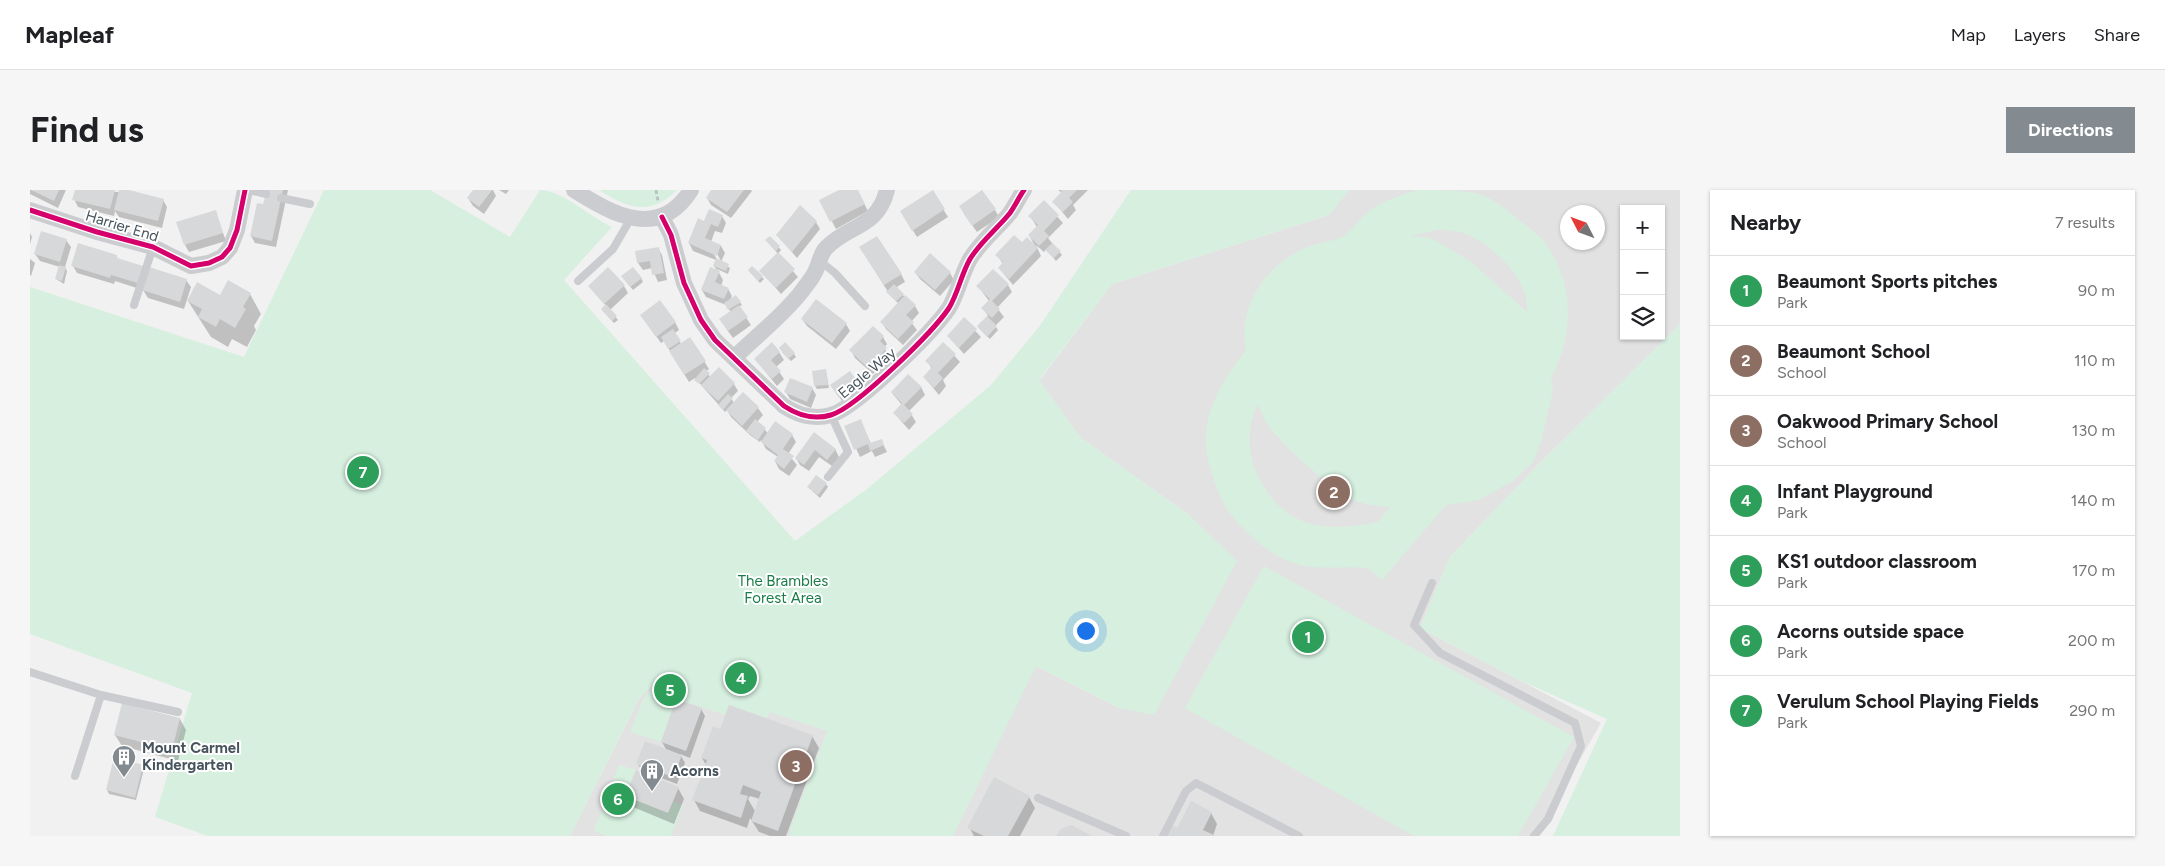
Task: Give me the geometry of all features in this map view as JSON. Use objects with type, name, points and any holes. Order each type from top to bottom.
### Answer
[{"type":"street","name":"Harrier End","points":[[30,210],[96,232],[153,247],[191,266],[209,263],[222,257],[230,248],[237,230],[247,190]]},
{"type":"street","points":[[574,190],[604,209],[619,216],[631,218],[662,216],[675,208],[691,190]]},
{"type":"street","points":[[734,358],[801,293],[814,274],[824,250],[836,239],[859,228],[876,215],[884,203],[887,190]]},
{"type":"street","name":"Eagle Way","points":[[662,216],[671,235],[684,283],[701,320],[715,340],[784,406],[796,414],[811,418],[831,415],[858,399],[907,356],[948,310],[970,260],[984,240],[1010,213],[1024,190]]},
{"type":"lane","points":[[247,190],[266,194]]},
{"type":"lane","points":[[281,198],[310,204]]},
{"type":"lane","points":[[578,281],[613,248],[631,218]]},
{"type":"lane","points":[[134,305],[153,247]]},
{"type":"lane","points":[[820,261],[835,273],[865,306]]},
{"type":"lane","points":[[828,477],[848,452],[831,415]]},
{"type":"lane","points":[[1432,583],[1414,625],[1440,654],[1575,723],[1581,746],[1548,819],[1534,836]]},
{"type":"lane","points":[[30,672],[101,695],[178,712]]},
{"type":"lane","points":[[75,776],[101,695]]},
{"type":"lane","points":[[1163,836],[1186,791],[1196,783],[1299,836]]},
{"type":"lane","points":[[1038,798],[1126,836]]},
{"type":"shaded area","points":[[1349,190],[1680,190],[1680,324],[1665,339],[1665,205],[1620,205],[1620,340],[1664,340],[1534,469],[1450,557],[1420,628],[1601,723],[1536,836],[570,836],[640,697],[691,648],[1036,666],[1119,708],[1189,515],[1081,438],[1039,381],[1112,284],[1329,215]]},
{"type":"green space","name":"The Brambles Forest Area","points":[[324,190],[430,190],[510,237],[540,190],[549,191],[567,199],[612,227],[564,280],[795,541],[867,489],[991,385],[1039,327],[1131,190],[1349,190],[1329,215],[1112,284],[1039,380],[1081,438],[1189,515],[1237,561],[1154,715],[1119,708],[1036,666],[953,836],[790,836],[790,829],[827,731],[770,712],[767,718],[729,705],[725,715],[677,699],[661,742],[630,732],[643,699],[664,674],[640,697],[570,836],[208,836],[155,817],[192,693],[30,634],[30,287],[244,357]]},
{"type":"green space","points":[[599,190],[677,190],[657,204],[648,207],[638,207],[619,201]]},
{"type":"green space","points":[[1417,190],[1446,190],[1481,195],[1499,204],[1534,231],[1552,254],[1565,288],[1568,306],[1567,325],[1559,361],[1551,378],[1553,391],[1541,442],[1533,462],[1513,481],[1479,500],[1446,505],[1382,580],[1368,568],[1318,567],[1288,561],[1272,552],[1248,533],[1229,512],[1220,497],[1207,454],[1206,436],[1210,412],[1219,390],[1231,370],[1246,351],[1246,319],[1250,304],[1266,277],[1290,256],[1309,246],[1342,237],[1372,209],[1390,199]],"holes":[[[1441,229],[1464,233],[1475,238],[1497,254],[1516,275],[1526,299],[1527,312],[1470,261],[1431,238],[1411,236]],[[1258,405],[1266,421],[1276,434],[1297,456],[1335,489],[1356,501],[1390,507],[1378,522],[1341,527],[1314,525],[1290,515],[1277,503],[1265,489],[1251,456],[1249,438],[1251,421]]]},
{"type":"green space","points":[[1680,324],[1680,836],[1553,836],[1607,719],[1519,680],[1420,628],[1450,557],[1534,469]]},
{"type":"green space","points":[[1264,566],[1574,737],[1518,836],[1414,836],[1185,708]]},
{"type":"green space","points":[[619,765],[636,770],[626,796],[668,813],[673,801],[683,805],[671,836],[607,836],[594,831]]},
{"type":"building","points":[[31,190],[59,190],[54,201]]},
{"type":"building","points":[[75,190],[115,190],[110,209],[72,200]]},
{"type":"building","points":[[119,190],[129,190],[164,199],[158,221],[114,210]]},
{"type":"building","points":[[267,190],[283,190],[272,241],[250,236],[257,203],[263,204]]},
{"type":"building","points":[[473,190],[492,190],[479,207],[467,198]]},
{"type":"building","points":[[711,190],[744,190],[727,212],[706,198]]},
{"type":"building","points":[[839,190],[858,190],[865,204],[830,222],[819,200]]},
{"type":"building","points":[[933,190],[945,209],[912,231],[900,211]]},
{"type":"building","points":[[982,190],[996,209],[972,226],[959,206]]},
{"type":"building","points":[[1060,190],[1077,190],[1069,198],[1073,202],[1063,212],[1052,202],[1062,191]]},
{"type":"building","points":[[1044,200],[1059,215],[1044,231],[1049,236],[1039,246],[1028,235],[1038,225],[1028,216]]},
{"type":"building","points":[[800,205],[817,221],[792,252],[776,235]]},
{"type":"building","points":[[709,209],[723,215],[718,227],[711,224],[705,238],[721,245],[717,256],[688,243],[698,218],[704,221]]},
{"type":"building","points":[[216,210],[223,233],[184,245],[176,222]]},
{"type":"building","points":[[41,231],[67,239],[60,262],[34,254]]},
{"type":"building","points":[[1014,235],[1022,242],[1027,237],[1038,248],[1009,279],[998,268],[1003,262],[995,255]]},
{"type":"building","points":[[770,236],[780,246],[776,251],[765,240]]},
{"type":"building","points":[[877,236],[902,274],[884,285],[859,247]]},
{"type":"building","points":[[78,243],[117,255],[117,258],[143,266],[138,283],[111,275],[110,278],[71,266]]},
{"type":"building","points":[[1052,243],[1061,251],[1054,258],[1045,250]]},
{"type":"building","points":[[659,247],[664,273],[652,275],[650,261],[637,263],[635,251]]},
{"type":"building","points":[[778,252],[795,269],[776,288],[759,271]]},
{"type":"building","points":[[930,253],[951,272],[935,290],[914,272]]},
{"type":"building","points":[[716,258],[729,264],[726,271],[713,266]]},
{"type":"building","points":[[59,265],[66,267],[62,281],[55,279]]},
{"type":"building","points":[[752,266],[763,276],[758,281],[748,270]]},
{"type":"building","points":[[149,267],[187,279],[180,302],[142,290]]},
{"type":"building","points":[[608,267],[625,285],[604,304],[588,286]]},
{"type":"building","points":[[633,267],[642,278],[630,287],[621,276]]},
{"type":"building","points":[[710,267],[720,271],[715,282],[729,288],[724,299],[701,290]]},
{"type":"building","points":[[993,269],[1009,284],[992,301],[1000,309],[992,318],[981,308],[990,299],[976,286]]},
{"type":"building","points":[[228,280],[251,293],[243,307],[246,309],[235,328],[220,319],[216,327],[198,317],[202,309],[187,301],[197,282],[220,295]]},
{"type":"building","points":[[894,284],[904,294],[896,301],[886,292]]},
{"type":"building","points":[[736,295],[741,302],[728,310],[724,303]]},
{"type":"building","points":[[905,295],[916,305],[906,315],[914,322],[898,339],[880,322]]},
{"type":"building","points":[[816,299],[847,323],[832,343],[801,319]]},
{"type":"building","points":[[660,300],[676,322],[656,337],[640,315]]},
{"type":"building","points":[[606,304],[617,316],[612,321],[601,309]]},
{"type":"building","points":[[739,305],[748,317],[728,331],[719,319]]},
{"type":"building","points":[[987,316],[997,326],[987,337],[977,326]]},
{"type":"building","points":[[964,317],[977,329],[959,348],[947,336]]},
{"type":"building","points":[[873,326],[884,336],[880,341],[887,348],[868,368],[849,350]]},
{"type":"building","points":[[673,329],[681,341],[668,349],[661,337]]},
{"type":"building","points":[[690,337],[706,361],[684,375],[669,351]]},
{"type":"building","points":[[772,342],[780,352],[771,360],[781,371],[772,379],[754,359]]},
{"type":"building","points":[[785,342],[795,353],[788,359],[779,348]]},
{"type":"building","points":[[943,342],[956,354],[938,373],[943,378],[934,388],[923,377],[932,367],[925,361]]},
{"type":"building","points":[[719,367],[735,383],[718,401],[701,385]]},
{"type":"building","points":[[704,368],[710,373],[699,384],[694,380]]},
{"type":"building","points":[[826,369],[828,385],[814,386],[812,371]]},
{"type":"building","points":[[850,371],[859,384],[839,398],[830,385]]},
{"type":"building","points":[[908,374],[922,387],[904,405],[913,414],[904,423],[893,413],[902,403],[891,392]]},
{"type":"building","points":[[790,378],[813,387],[807,402],[784,392]]},
{"type":"building","points":[[743,392],[759,407],[742,426],[726,410]]},
{"type":"building","points":[[728,394],[733,398],[723,410],[718,405]]},
{"type":"building","points":[[755,419],[766,428],[758,440],[746,431]]},
{"type":"building","points":[[861,419],[870,443],[882,439],[884,445],[870,451],[868,444],[854,450],[844,426]]},
{"type":"building","points":[[775,421],[793,434],[783,449],[794,456],[784,469],[774,461],[778,455],[761,442]]},
{"type":"building","points":[[814,432],[836,449],[827,460],[815,450],[804,465],[795,458]]},
{"type":"building","points":[[816,475],[827,483],[818,495],[807,487]]},
{"type":"building","points":[[676,699],[702,708],[686,751],[661,742]]},
{"type":"building","points":[[122,703],[180,718],[172,750],[114,735]]},
{"type":"building","points":[[729,705],[813,735],[778,831],[751,821],[761,792],[743,785],[740,794],[748,796],[741,818],[692,800],[707,760],[701,758],[713,726],[720,729]]},
{"type":"building","points":[[645,741],[682,755],[673,777],[636,764]]},
{"type":"building","name":"Mount Carmel Kindergarten","points":[[114,757],[143,765],[135,798],[106,790]]},
{"type":"building","name":"Acorns","points":[[636,770],[679,787],[668,813],[625,796]]},
{"type":"building","points":[[994,777],[1030,796],[1008,836],[984,836],[967,828]]},
{"type":"building","points":[[1191,801],[1212,812],[1203,830],[1216,836],[1166,836],[1172,825],[1177,828]]},
{"type":"building","points":[[1071,825],[1092,836],[1056,836],[1061,829]]},
{"type":"cycle path","points":[[30,210],[97,232],[153,247],[191,266],[209,263],[222,257],[230,248],[237,230],[245,190]]},
{"type":"cycle path","points":[[662,217],[671,235],[684,283],[701,320],[715,340],[784,406],[801,415],[819,417],[831,415],[858,398],[894,368],[927,334],[949,308],[974,253],[1010,213],[1024,190]]},
{"type":"place","name":"Verulum School Playing Fields","points":[[363,472]]},
{"type":"place","name":"Beaumont School","points":[[1334,492]]},
{"type":"place","name":"Beaumont Sports pitches","points":[[1308,637]]},
{"type":"place","name":"Infant Playground","points":[[741,678]]},
{"type":"place","name":"KS1 outdoor classroom","points":[[670,690]]},
{"type":"place","name":"Oakwood Primary School","points":[[796,766]]},
{"type":"place","name":"Mount Carmel Kindergarten","points":[[124,778]]},
{"type":"place","name":"Acorns","points":[[652,792]]},
{"type":"place","name":"Acorns outside space","points":[[618,799]]}]
